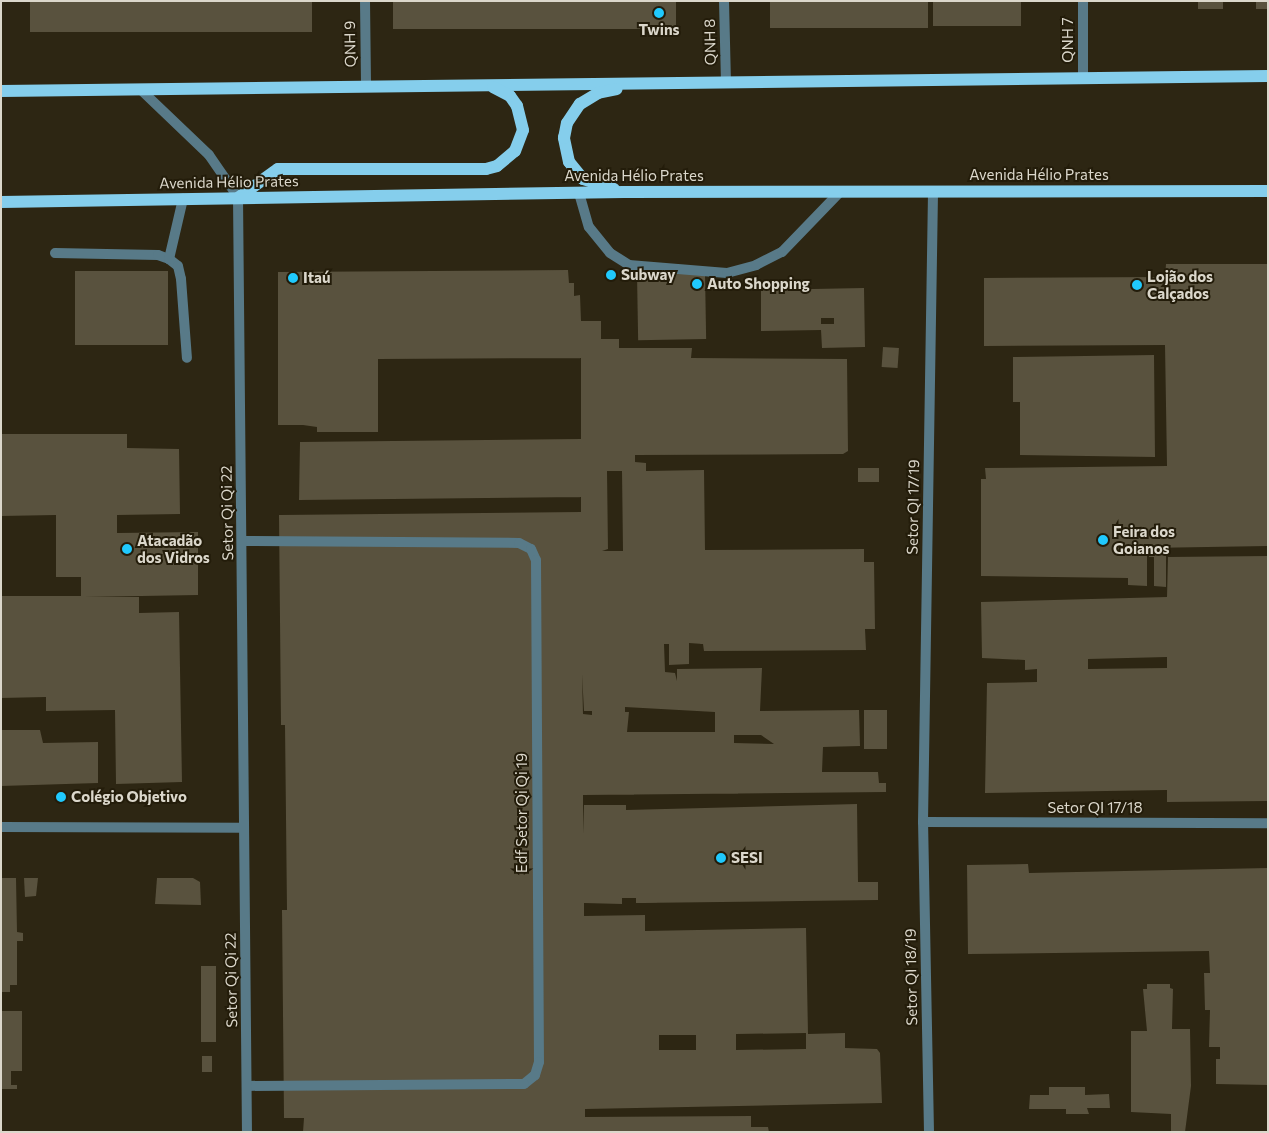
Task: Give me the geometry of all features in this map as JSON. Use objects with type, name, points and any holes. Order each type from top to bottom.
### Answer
[{"type":"main road","points":[[1,90],[1268,76]]},
{"type":"main road","points":[[624,192],[583,179],[569,162],[564,144],[567,123],[580,104],[598,93],[644,83]]},
{"type":"main road","points":[[239,197],[278,169],[486,169],[497,166],[515,151],[523,130],[517,106],[510,96],[488,86]]},
{"type":"main road","name":"Avenida Hélio Prates","points":[[1,202],[624,192],[1268,190]]},
{"type":"street","name":"QNH 9","points":[[365,1],[366,87]]},
{"type":"street","name":"QNH 8","points":[[724,1],[726,82]]},
{"type":"street","name":"QNH 7","points":[[1083,1],[1083,78]]},
{"type":"street","points":[[140,89],[210,155],[239,197]]},
{"type":"street","name":"Setor QI 17/19","points":[[923,822],[933,191]]},
{"type":"street","points":[[579,193],[588,227],[610,253],[629,265],[726,273],[756,265],[782,252],[840,192]]},
{"type":"street","name":"Setor Qi Qi 22","points":[[239,197],[248,1132]]},
{"type":"street","points":[[169,259],[183,199]]},
{"type":"street","points":[[55,253],[158,255],[169,259],[178,266],[186,358]]},
{"type":"street","name":"Edf Setor Qi Qi 19","points":[[242,541],[520,543],[531,549],[536,570],[539,1062],[535,1075],[524,1084],[247,1086]]},
{"type":"street","name":"Setor QI 17/18","points":[[923,822],[1268,823]]},
{"type":"street","name":"Setor QI 18/19","points":[[923,822],[929,1132]]},
{"type":"street","points":[[1,827],[244,828]]},
{"type":"building","points":[[30,1],[312,1],[312,32],[30,32]]},
{"type":"building","points":[[393,1],[676,1],[676,29],[393,29]]},
{"type":"building","points":[[770,1],[928,1],[928,28],[770,28]]},
{"type":"building","points":[[933,1],[1021,1],[1021,26],[933,26]]},
{"type":"building","points":[[1198,1],[1223,1],[1223,9],[1198,9]]},
{"type":"building","points":[[1256,1],[1268,1],[1268,9],[1256,9]]},
{"type":"building","points":[[1166,264],[1268,264],[1268,546],[1147,548],[1147,586],[1128,585],[1128,578],[981,576],[981,479],[986,479],[985,468],[1167,466],[1165,345],[984,346],[984,278],[1165,277]]},
{"type":"building","points":[[568,270],[569,283],[574,283],[574,296],[580,295],[581,321],[601,321],[601,339],[619,339],[619,348],[692,348],[691,358],[847,359],[848,451],[843,454],[635,455],[635,462],[646,463],[646,471],[704,470],[705,550],[864,549],[864,562],[874,562],[875,629],[865,629],[866,650],[704,651],[703,644],[689,643],[689,664],[669,665],[669,644],[664,644],[665,672],[675,673],[677,681],[677,669],[762,668],[760,711],[859,710],[860,746],[823,747],[822,772],[878,772],[879,783],[886,783],[886,792],[583,795],[583,834],[584,805],[626,805],[626,810],[857,804],[858,882],[878,882],[878,900],[636,903],[636,898],[622,898],[622,904],[584,903],[584,916],[645,915],[645,931],[806,928],[808,1034],[845,1033],[845,1048],[877,1049],[880,1053],[882,1103],[585,1109],[585,1117],[751,1116],[751,1127],[768,1127],[769,1132],[303,1132],[304,1118],[284,1118],[282,910],[287,910],[285,725],[281,725],[279,515],[581,512],[581,497],[299,500],[300,442],[581,439],[581,358],[378,359],[378,432],[317,432],[317,427],[278,425],[278,272]],"holes":[[[607,471],[622,471],[623,551],[602,551],[608,549]],[[582,674],[584,711],[592,711],[592,715],[583,714]],[[625,707],[715,712],[715,732],[627,732],[629,712],[625,712]],[[734,735],[761,735],[774,744],[734,743]],[[806,1033],[806,1049],[736,1050],[736,1034]],[[659,1035],[696,1035],[696,1050],[659,1050]]]},
{"type":"building","points":[[75,271],[168,271],[168,345],[75,345]]},
{"type":"building","points":[[705,273],[706,339],[638,340],[637,274]]},
{"type":"building","points":[[864,288],[865,347],[822,348],[821,330],[761,331],[761,290]],"holes":[[[821,318],[834,318],[834,324],[821,324]]]},
{"type":"building","points":[[883,347],[899,348],[898,368],[882,367]]},
{"type":"building","points":[[1154,355],[1155,457],[1020,455],[1020,402],[1013,402],[1013,357]]},
{"type":"building","points":[[1,434],[127,434],[127,448],[179,449],[180,514],[117,515],[117,533],[198,532],[198,595],[84,597],[139,597],[139,613],[179,612],[182,782],[116,784],[115,710],[46,711],[46,697],[1,698],[1,596],[81,596],[81,577],[56,577],[56,515],[1,516]]},
{"type":"building","points":[[858,468],[879,468],[879,482],[858,482]]},
{"type":"building","points":[[1166,552],[1166,587],[1154,586],[1154,557],[1149,557],[1149,553]]},
{"type":"building","points":[[1268,556],[1268,801],[1167,802],[1167,790],[985,793],[987,683],[1037,682],[1037,669],[1025,670],[1025,660],[982,658],[981,602],[1167,597],[1168,557]],"holes":[[[1167,657],[1167,668],[1088,669],[1088,659]]]},
{"type":"building","points":[[864,710],[887,710],[887,749],[864,749]]},
{"type":"building","points":[[1,730],[40,730],[43,743],[98,742],[98,783],[1,786]]},
{"type":"building","points":[[1028,864],[1029,873],[1268,868],[1268,1085],[1216,1084],[1216,1059],[1220,1059],[1220,1047],[1209,1047],[1210,1010],[1205,1010],[1204,973],[1210,973],[1209,951],[968,954],[967,865]]},
{"type":"building","points":[[1,878],[16,878],[17,932],[23,933],[23,941],[17,941],[17,985],[10,985],[10,992],[1,992]]},
{"type":"building","points":[[24,878],[38,878],[36,896],[25,897]]},
{"type":"building","points":[[157,878],[193,878],[200,882],[201,905],[155,904]]},
{"type":"building","points":[[201,966],[216,966],[216,1042],[201,1042]]},
{"type":"building","points":[[1147,984],[1170,984],[1170,988],[1173,989],[1172,1029],[1190,1029],[1191,1086],[1185,1132],[1171,1132],[1171,1114],[1131,1112],[1131,1031],[1147,1031],[1143,989],[1147,989]]},
{"type":"building","points":[[1,1011],[22,1011],[22,1071],[11,1071],[11,1085],[17,1085],[17,1089],[1,1089]]},
{"type":"building","points":[[202,1056],[212,1056],[212,1072],[202,1072]]},
{"type":"building","points":[[1049,1087],[1085,1087],[1085,1095],[1109,1094],[1110,1108],[1087,1108],[1089,1114],[1066,1114],[1066,1109],[1029,1109],[1030,1095],[1049,1095]]},
{"type":"place","name":"Twins","points":[[659,13]]},
{"type":"place","name":"Subway","points":[[611,275]]},
{"type":"place","name":"Itaú","points":[[293,278]]},
{"type":"place","name":"Auto Shopping","points":[[697,284]]},
{"type":"place","name":"Lojão dos Calçados","points":[[1137,285]]},
{"type":"place","name":"Feira dos Goianos","points":[[1103,540]]},
{"type":"place","name":"Atacadão dos Vidros","points":[[127,549]]},
{"type":"place","name":"Colégio Objetivo","points":[[61,797]]},
{"type":"place","name":"SESI","points":[[721,858]]}]
